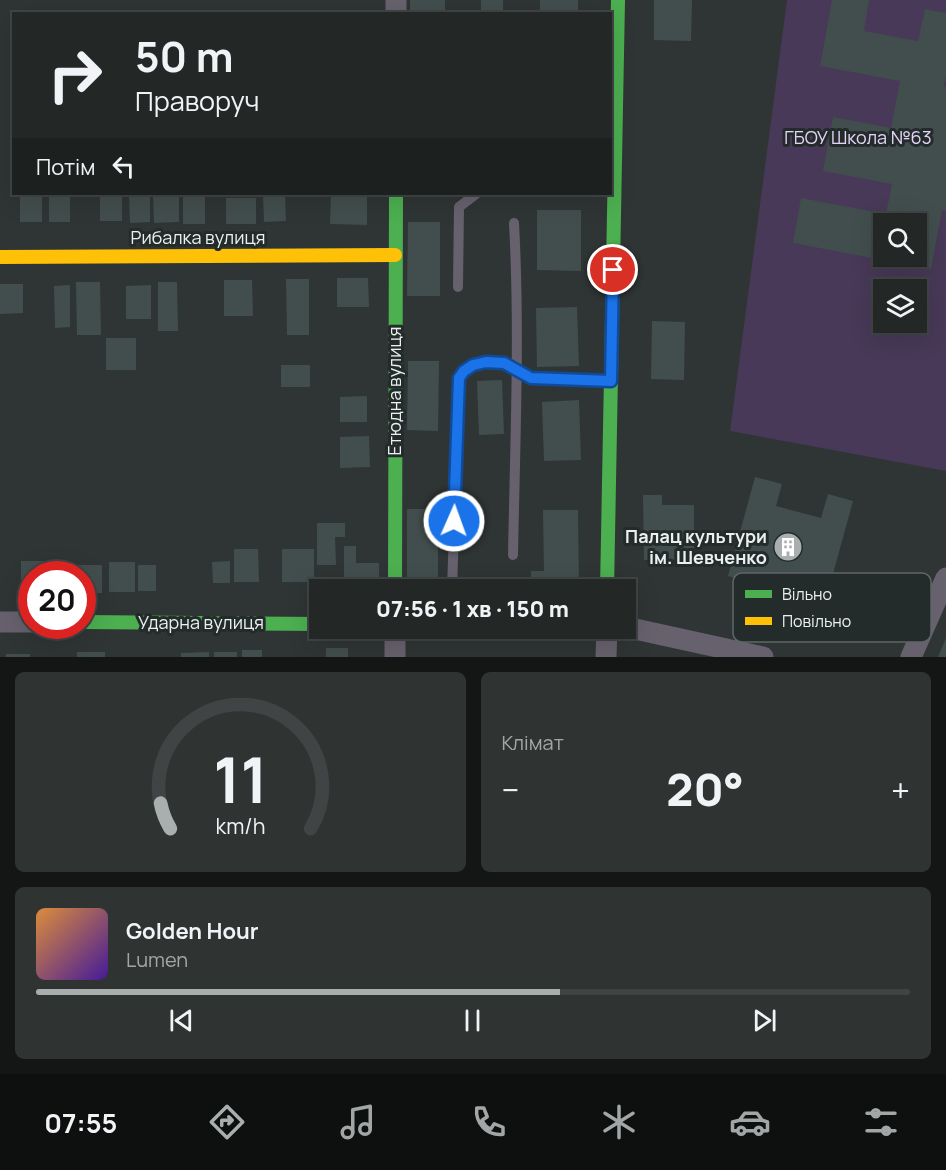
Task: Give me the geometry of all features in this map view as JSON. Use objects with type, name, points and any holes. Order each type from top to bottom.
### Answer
[{"type":"street","points":[[607,579],[613,159],[618,0]]},
{"type":"street","name":"Етюдна вулиця","points":[[395,579],[396,195]]},
{"type":"street","name":"Рибалка вулиця","points":[[0,257],[395,255]]},
{"type":"street","points":[[931,612],[946,578]]},
{"type":"street","points":[[0,622],[18,622]]},
{"type":"street","name":"Ударна вулиця","points":[[96,622],[309,624]]},
{"type":"street","points":[[636,629],[763,657]]},
{"type":"street","points":[[395,639],[395,657]]},
{"type":"street","points":[[606,657],[607,639]]},
{"type":"street","points":[[911,657],[918,642]]},
{"type":"lane","points":[[458,287],[459,207],[475,195]]},
{"type":"lane","points":[[513,555],[516,370],[514,223]]},
{"type":"lane","points":[[452,579],[459,378],[464,371],[473,365],[486,362],[504,363],[531,378],[611,381]]},
{"type":"green space","name":"ГБОУ Школа №63","points":[[787,0],[946,0],[946,471],[730,431]]},
{"type":"building","points":[[410,0],[445,0],[445,12],[410,12]]},
{"type":"building","points":[[481,0],[503,0],[503,12],[481,12]]},
{"type":"building","points":[[540,0],[578,0],[578,12],[540,12]]},
{"type":"building","points":[[654,0],[692,0],[691,41],[654,40]]},
{"type":"building","points":[[832,0],[869,0],[864,31],[918,41],[925,9],[946,13],[944,86],[946,87],[946,211],[942,210],[931,269],[920,267],[927,267],[927,213],[886,213],[892,184],[823,171],[833,117],[891,128],[900,81],[820,66]]},
{"type":"building","points":[[20,195],[42,195],[42,222],[20,222]]},
{"type":"building","points":[[49,195],[70,195],[70,222],[49,222]]},
{"type":"building","points":[[100,195],[122,195],[122,221],[100,221]]},
{"type":"building","points":[[129,195],[150,195],[150,222],[130,223]]},
{"type":"building","points":[[153,195],[179,195],[179,222],[154,223]]},
{"type":"building","points":[[183,195],[205,195],[205,224],[183,224]]},
{"type":"building","points":[[263,195],[285,195],[286,221],[264,222]]},
{"type":"building","points":[[331,195],[367,195],[367,225],[330,224]]},
{"type":"building","points":[[226,198],[256,198],[256,224],[226,224]]},
{"type":"building","points":[[801,198],[881,213],[873,213],[873,258],[793,243]]},
{"type":"building","points":[[537,210],[581,210],[581,271],[537,270]]},
{"type":"building","points":[[408,222],[440,222],[440,296],[407,296]]},
{"type":"building","points":[[337,278],[368,278],[369,307],[337,307]]},
{"type":"building","points":[[286,279],[309,279],[309,335],[287,335]]},
{"type":"building","points":[[224,280],[252,280],[253,316],[224,316]]},
{"type":"building","points":[[76,282],[100,282],[101,335],[77,335]]},
{"type":"building","points":[[158,282],[177,282],[178,331],[158,331]]},
{"type":"building","points":[[0,284],[23,284],[23,313],[0,314]]},
{"type":"building","points":[[70,285],[70,327],[55,328],[54,286]]},
{"type":"building","points":[[151,285],[151,319],[126,319],[126,286]]},
{"type":"building","points":[[577,307],[579,366],[537,367],[536,308]]},
{"type":"building","points":[[652,321],[685,322],[684,380],[651,379]]},
{"type":"building","points":[[106,338],[136,338],[136,370],[106,370]]},
{"type":"building","points":[[408,361],[439,361],[438,431],[407,430]]},
{"type":"building","points":[[281,365],[310,365],[310,387],[281,387]]},
{"type":"building","points":[[502,380],[504,434],[479,435],[477,381]]},
{"type":"building","points":[[367,396],[367,422],[340,422],[340,397]]},
{"type":"building","points":[[579,400],[581,460],[544,461],[542,402]]},
{"type":"building","points":[[369,436],[370,467],[340,468],[340,437]]},
{"type":"building","name":"Палац культури ім. Шевченко","points":[[755,477],[782,484],[776,506],[821,518],[828,494],[853,501],[833,573],[733,573],[733,577],[728,576]]},
{"type":"building","points":[[643,495],[662,495],[662,505],[694,505],[694,560],[644,560]]},
{"type":"building","points":[[407,509],[438,509],[438,577],[407,577]]},
{"type":"building","points":[[543,510],[578,510],[579,579],[531,579],[531,571],[544,571]]},
{"type":"building","points":[[317,523],[345,523],[345,537],[335,537],[336,565],[317,565]]},
{"type":"building","points":[[344,546],[356,546],[356,563],[379,563],[379,579],[344,579]]},
{"type":"building","points":[[234,549],[258,549],[259,582],[234,582]]},
{"type":"building","points":[[282,549],[314,549],[314,579],[309,579],[309,582],[282,582]]},
{"type":"building","points":[[230,561],[230,583],[213,583],[212,562]]},
{"type":"building","points":[[109,562],[135,562],[135,592],[109,592]]},
{"type":"building","points":[[96,565],[102,565],[102,593],[96,593]]},
{"type":"building","points":[[138,565],[156,565],[156,591],[138,591]]},
{"type":"building","points":[[946,638],[946,657],[938,657]]},
{"type":"building","points":[[326,648],[348,648],[348,657],[326,657]]},
{"type":"building","points":[[242,650],[262,650],[262,657],[242,657]]},
{"type":"building","points":[[77,652],[105,652],[105,657],[77,657]]},
{"type":"building","points":[[209,652],[209,657],[181,657],[181,653]]},
{"type":"building","points":[[214,652],[237,652],[237,657],[214,657]]},
{"type":"building","points":[[6,654],[30,654],[30,657],[6,657]]},
{"type":"traffic: fast","points":[[607,579],[618,0]]},
{"type":"traffic: fast","points":[[395,579],[396,195]]},
{"type":"traffic: fast","points":[[96,622],[309,624]]},
{"type":"traffic: slow","points":[[0,257],[395,255]]},
{"type":"place","name":"Палац культури ім. Шевченко","points":[[788,547]]},
{"type":"route","points":[[454,521],[459,378],[473,365],[486,362],[504,363],[531,378],[611,381],[613,270]]}]
